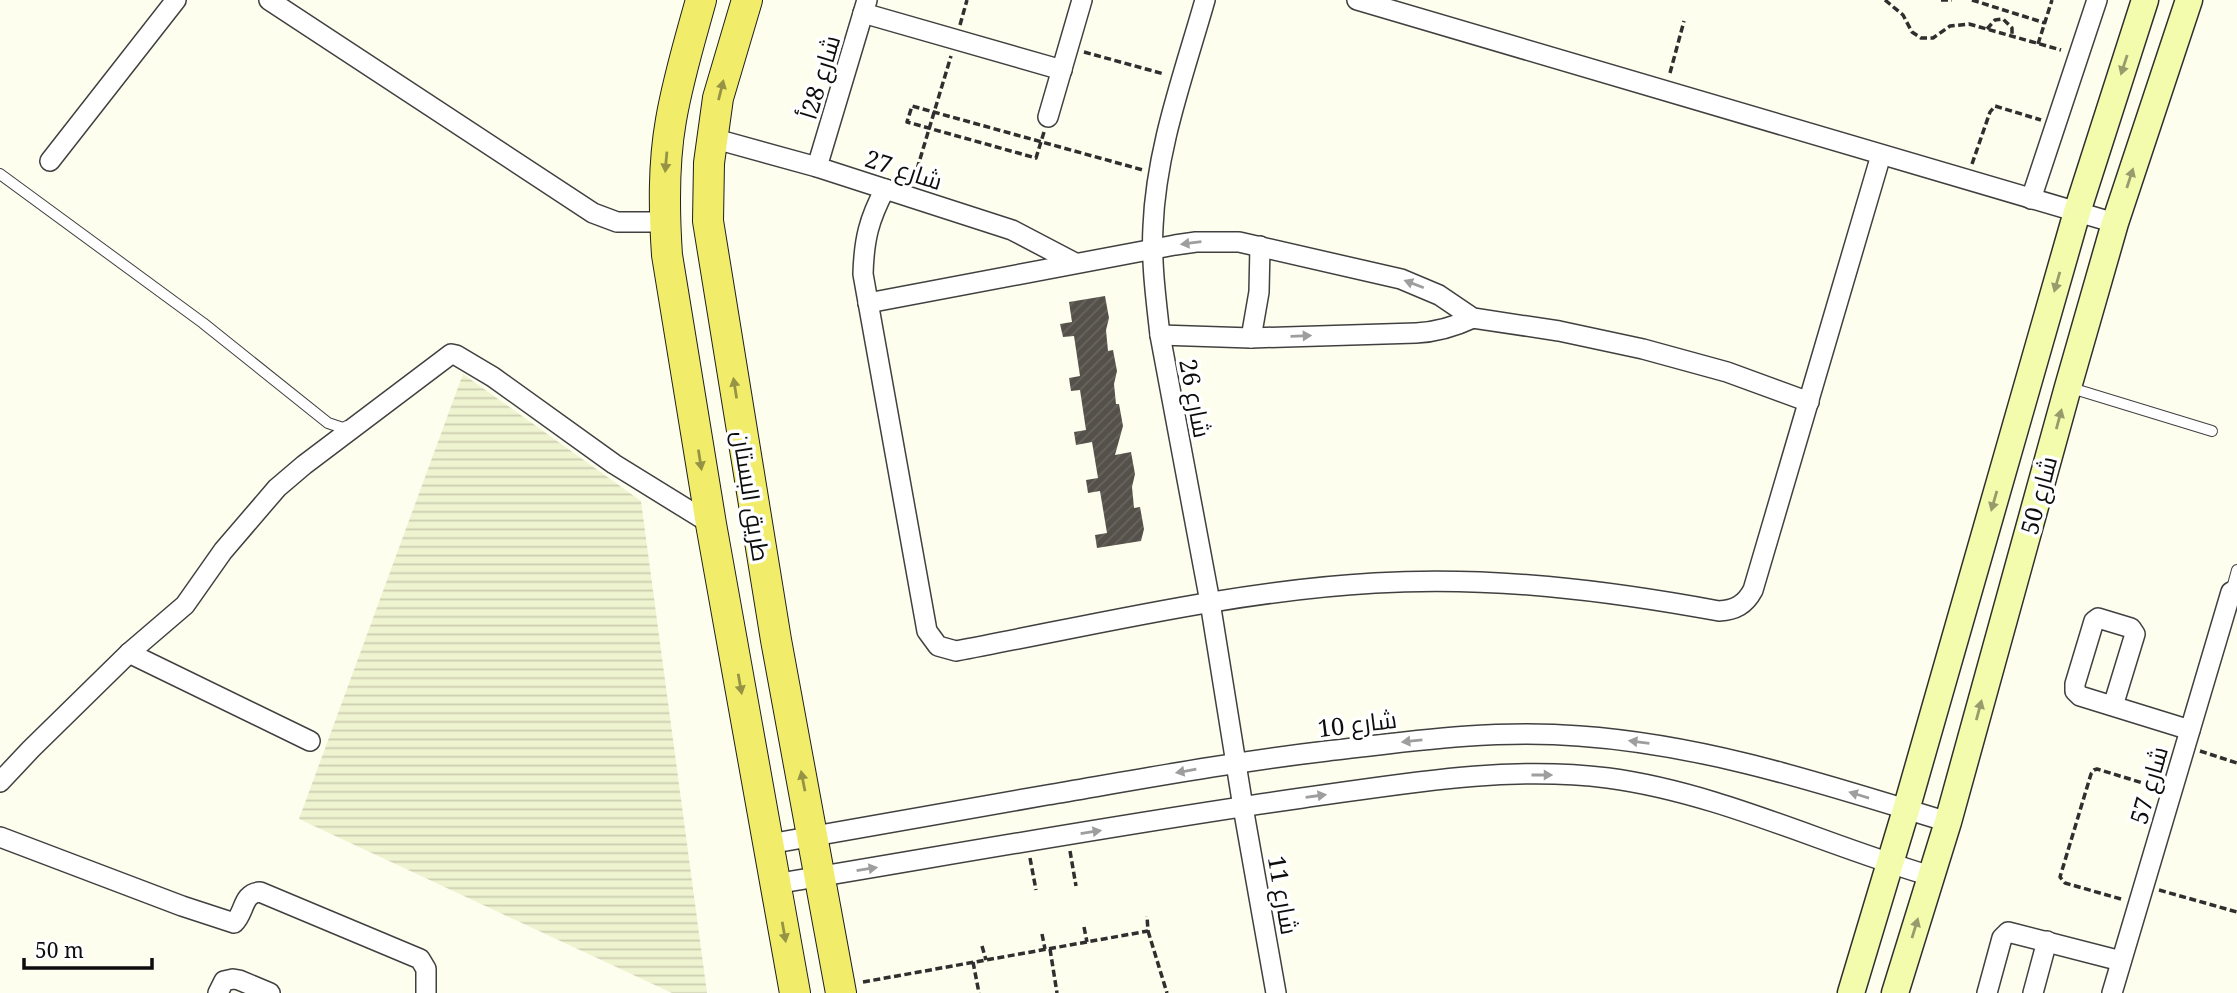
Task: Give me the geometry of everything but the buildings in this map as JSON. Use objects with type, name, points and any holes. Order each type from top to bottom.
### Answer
[{"type":"main road","name":"طريق البستان","points":[[747,0],[718,98],[712,138],[708,192],[712,250],[776,640],[841,989]]},
{"type":"main road","name":"طريق البستان","points":[[696,3],[670,123],[665,166],[667,255],[711,524],[794,993]]},
{"type":"street","points":[[50,161],[176,0]]},
{"type":"street","points":[[269,0],[593,213],[617,222],[665,222]]},
{"type":"street","points":[[1048,117],[1082,0]]},
{"type":"street","name":"شارع 26","points":[[1205,0],[1159,174],[1153,227],[1154,249],[1160,335],[1210,602],[1243,807]]},
{"type":"street","points":[[1357,0],[2115,223]]},
{"type":"street","points":[[2031,199],[2097,0]]},
{"type":"street","name":"شارع 50","points":[[1851,993],[2077,212],[2145,0]]},
{"type":"street","name":"شارع 50","points":[[1895,993],[1948,822],[2115,223],[2189,0]]},
{"type":"street","points":[[865,7],[956,40],[1062,70]]},
{"type":"street","name":"شارع 28أ","points":[[817,167],[865,7]]},
{"type":"street","name":"شارع 27","points":[[712,138],[817,167],[1012,230],[1075,263]]},
{"type":"street","points":[[885,188],[871,215],[864,244],[863,274],[927,631],[938,646],[956,651],[1210,602],[1375,583],[1446,581],[1584,589],[1719,611],[1740,607],[1748,600],[1753,590],[1881,155]]},
{"type":"street","points":[[868,303],[1075,263],[1196,242],[1217,241],[1260,246],[1401,279],[1439,295],[1473,318],[1559,331],[1643,349],[1727,373],[1809,402]]},
{"type":"street","points":[[1251,338],[1259,292],[1260,246]]},
{"type":"street","points":[[1160,335],[1251,338],[1436,332],[1473,318]]},
{"type":"street","points":[[0,782],[129,653],[185,605],[223,551],[277,488],[451,354],[493,377],[614,464],[711,524]]},
{"type":"street","name":"شارع 57","points":[[2112,993],[2187,738],[2234,593]]},
{"type":"street","points":[[129,653],[310,741]]},
{"type":"street","points":[[2113,706],[2187,738]]},
{"type":"street","name":"شارع 10","points":[[768,844],[1236,762],[1455,737],[1533,734],[1577,735],[1709,753],[1762,766],[1948,822]]},
{"type":"street","points":[[775,884],[1243,807],[1442,779],[1513,775],[1577,775],[1642,784],[1705,800],[1931,876]]},
{"type":"street","name":"شارع 11","points":[[1243,807],[1276,993]]},
{"type":"street","points":[[0,836],[182,906],[234,923],[239,918],[248,896],[260,892],[420,959],[426,969],[426,993]]},
{"type":"street","points":[[1987,993],[2004,934],[2011,932],[2121,961]]},
{"type":"street","points":[[2033,993],[2046,941]]},
{"type":"street","points":[[218,993],[224,981],[233,979],[270,993]]},
{"type":"lane","points":[[0,174],[203,323],[336,427],[343,428],[367,414],[435,355],[443,352],[451,354]]},
{"type":"lane","points":[[2068,387],[2212,430]]},
{"type":"lane","points":[[2234,593],[2237,570]]},
{"type":"path","points":[[909,197],[967,0]]},
{"type":"path","points":[[1885,0],[1903,15],[1912,32],[1921,38],[1933,38],[1950,26],[1960,24],[2080,55]]},
{"type":"path","points":[[1941,0],[1952,0]]},
{"type":"path","points":[[1972,0],[2045,23]]},
{"type":"path","points":[[2038,44],[2052,0]]},
{"type":"path","points":[[2003,19],[2006,11]]},
{"type":"path","points":[[1987,29],[1995,20],[2003,19],[2010,24],[2012,36]]},
{"type":"path","points":[[1666,91],[1684,21]]},
{"type":"path","points":[[1068,47],[1182,79]]},
{"type":"path","points":[[1048,117],[1041,142],[1036,158],[907,122],[912,106],[1041,142],[1159,174]]},
{"type":"path","points":[[1967,180],[1990,112],[1995,106],[2056,125]]},
{"type":"path","points":[[2187,738],[2237,762]]},
{"type":"path","points":[[2172,791],[2094,769],[2060,877],[2063,882],[2237,912]]},
{"type":"path","points":[[1068,836],[1076,886]]},
{"type":"path","points":[[1027,842],[1036,890]]},
{"type":"path","points":[[1147,916],[1148,931],[1167,993]]},
{"type":"path","points":[[1084,927],[1087,942]]},
{"type":"path","points":[[841,989],[1148,931]]},
{"type":"path","points":[[1042,934],[1048,949],[1057,993]]},
{"type":"path","points":[[982,946],[986,960]]},
{"type":"path","points":[[973,962],[979,993]]},
{"type":"green space","points":[[463,374],[641,501],[707,993],[672,993],[299,819]]}]
